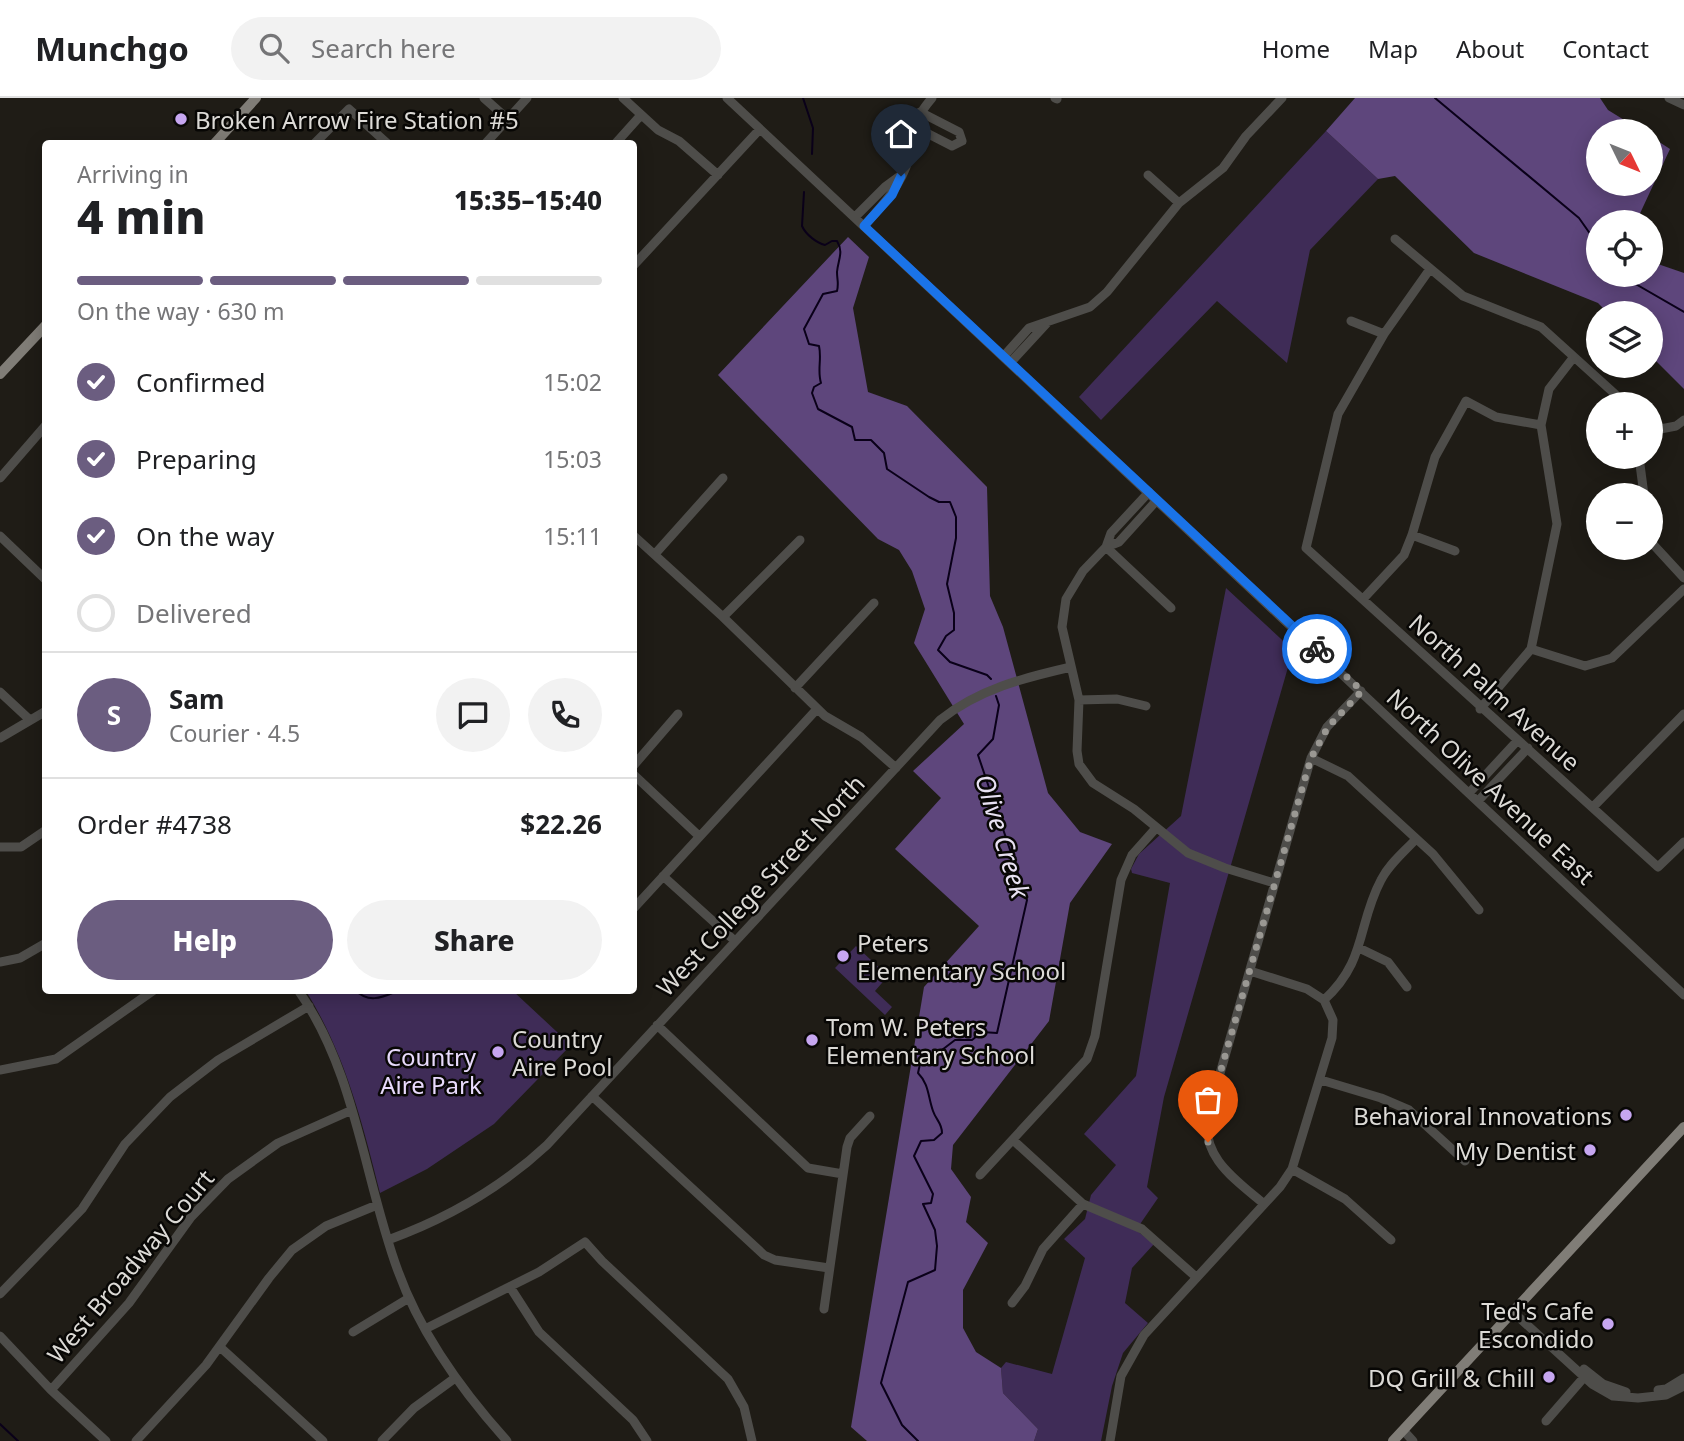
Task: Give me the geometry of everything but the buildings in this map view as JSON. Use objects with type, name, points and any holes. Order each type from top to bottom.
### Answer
[{"type":"main road","points":[[218,140],[256,98]]},
{"type":"main road","points":[[0,374],[42,329]]},
{"type":"main road","points":[[1393,1441],[1684,1127]]},
{"type":"street","points":[[484,98],[509,120]]},
{"type":"street","points":[[489,140],[527,98]]},
{"type":"street","points":[[623,98],[658,130],[679,141],[718,175]]},
{"type":"street","name":"North Olive Avenue East","points":[[727,98],[1684,995]]},
{"type":"street","points":[[864,226],[892,195],[909,159],[913,126],[932,98]]},
{"type":"street","points":[[1006,360],[1048,323],[1090,307],[1107,292],[1179,203],[1223,168],[1246,136],[1282,98]]},
{"type":"street","points":[[1669,98],[1684,105]]},
{"type":"street","points":[[318,140],[349,109],[384,140]]},
{"type":"street","points":[[913,126],[953,145],[962,141],[959,132],[920,112]]},
{"type":"street","points":[[619,140],[641,115]]},
{"type":"street","points":[[637,262],[760,129]]},
{"type":"street","points":[[1148,175],[1179,203]]},
{"type":"street","points":[[855,217],[885,187],[901,176]]},
{"type":"street","points":[[1395,239],[1463,296],[1541,327],[1613,392]]},
{"type":"street","points":[[1351,321],[1384,334],[1430,270]]},
{"type":"street","name":"North Palm Avenue","points":[[1384,334],[1338,414],[1306,548],[1364,598],[1480,709],[1528,748],[1658,867],[1684,842]]},
{"type":"street","points":[[1480,709],[1531,649],[1557,524],[1541,425],[1549,389],[1573,358]]},
{"type":"street","points":[[1364,598],[1404,555],[1435,457],[1466,401],[1496,416],[1541,425]]},
{"type":"street","points":[[1663,428],[1676,426],[1684,420]]},
{"type":"street","points":[[0,478],[42,430]]},
{"type":"street","points":[[655,554],[723,478]]},
{"type":"street","points":[[1149,492],[1111,533],[1106,547],[1077,579],[1064,606],[1062,627],[1079,700],[1077,751],[1085,776],[1178,847],[1197,858],[1274,883]]},
{"type":"street","points":[[1106,547],[1119,542],[1157,500]]},
{"type":"street","points":[[1412,535],[1455,551]]},
{"type":"street","points":[[0,536],[42,575]]},
{"type":"street","points":[[637,539],[723,617],[817,709],[836,725],[861,737],[896,768]]},
{"type":"street","points":[[723,617],[800,540]]},
{"type":"street","points":[[1106,547],[1171,608]]},
{"type":"street","points":[[1663,556],[1684,579]]},
{"type":"street","points":[[38,570],[42,566]]},
{"type":"street","points":[[1531,649],[1585,666],[1612,658],[1684,589]]},
{"type":"street","points":[[796,688],[874,603]]},
{"type":"street","name":"West College Street North","points":[[388,1240],[433,1222],[510,1177],[547,1145],[940,720],[960,704],[996,687],[1071,667]]},
{"type":"street","points":[[1264,1204],[1227,1172],[1213,1155],[1206,1124],[1311,758],[1328,727],[1362,691]]},
{"type":"street","points":[[0,692],[30,720]]},
{"type":"street","points":[[1079,700],[1117,699],[1146,706]]},
{"type":"street","points":[[637,904],[817,709]]},
{"type":"street","points":[[0,738],[42,713]]},
{"type":"street","points":[[637,762],[678,714]]},
{"type":"street","points":[[1593,807],[1684,714]]},
{"type":"street","points":[[1470,792],[1518,740]]},
{"type":"street","points":[[1479,800],[1528,748]]},
{"type":"street","points":[[1311,758],[1348,776],[1433,855],[1479,910]]},
{"type":"street","points":[[637,778],[699,836]]},
{"type":"street","points":[[980,1175],[1080,1068],[1092,1048],[1122,880],[1132,855],[1156,828]]},
{"type":"street","points":[[0,848],[20,847],[42,833]]},
{"type":"street","points":[[1324,1000],[1349,972],[1379,883],[1386,871],[1416,839]]},
{"type":"street","points":[[663,876],[734,941]]},
{"type":"street","points":[[0,962],[20,958],[42,945]]},
{"type":"street","points":[[1359,948],[1388,962],[1407,987]]},
{"type":"street","points":[[1110,1441],[1117,1393],[1128,1360],[1144,1335],[1264,1204],[1292,1169],[1321,1080],[1333,1031],[1333,1020],[1324,1000],[1307,989],[1250,971]]},
{"type":"street","points":[[0,1070],[56,1059],[148,994]]},
{"type":"street","points":[[301,994],[334,1056],[352,1110],[377,1205],[409,1298],[455,1378],[507,1441]]},
{"type":"street","points":[[0,1294],[82,1209],[125,1143],[170,1097],[218,1060],[309,1006]]},
{"type":"street","points":[[657,1026],[808,1168],[843,1174]]},
{"type":"street","points":[[1321,1080],[1402,1107],[1465,1161]]},
{"type":"street","points":[[592,1096],[764,1255],[775,1260],[829,1268]]},
{"type":"street","name":"West Broadway Court","points":[[51,1390],[129,1303],[191,1217],[228,1179],[288,1138],[352,1110]]},
{"type":"street","points":[[824,1308],[850,1138],[870,1116]]},
{"type":"street","points":[[1013,1140],[1083,1204],[1142,1229],[1196,1277]]},
{"type":"street","points":[[1292,1169],[1345,1199],[1391,1240]]},
{"type":"street","points":[[1012,1303],[1025,1286],[1042,1249],[1083,1204]]},
{"type":"street","points":[[136,1441],[220,1347],[292,1250],[326,1226],[377,1205]]},
{"type":"street","points":[[425,1329],[559,1261],[585,1242],[728,1379],[749,1420],[752,1441]]},
{"type":"street","points":[[510,1287],[539,1332],[633,1420],[647,1441]]},
{"type":"street","points":[[353,1332],[409,1298]]},
{"type":"street","points":[[1515,1310],[1599,1389],[1622,1398],[1667,1395],[1684,1385]]},
{"type":"street","points":[[0,1336],[51,1390],[106,1441]]},
{"type":"street","points":[[220,1347],[323,1441]]},
{"type":"street","points":[[1586,1375],[1623,1392],[1666,1389],[1684,1378]]},
{"type":"street","points":[[1546,1421],[1586,1375]]},
{"type":"street","points":[[382,1441],[418,1404],[455,1378]]},
{"type":"street","points":[[1403,1430],[1413,1441]]},
{"type":"green space","points":[[1326,131],[1378,179],[1310,250],[1287,363],[1217,301],[1101,420],[1079,397]]},
{"type":"green space","points":[[1226,588],[1293,650],[1164,1097],[1147,1187],[1158,1198],[1136,1230],[1154,1244],[1132,1268],[1125,1303],[1148,1323],[1123,1353],[1112,1386],[1101,1441],[1034,1441],[1038,1429],[1003,1393],[1001,1368],[1006,1362],[1052,1374],[1085,1258],[1064,1239],[1085,1219],[1091,1195],[1116,1165],[1084,1134],[1136,1076],[1170,883],[1132,873],[1131,869],[1139,854],[1181,816]]},
{"type":"green space","points":[[856,946],[888,976],[875,991],[892,1007],[885,1015],[835,968]]},
{"type":"green space","name":"Country Aire Park","points":[[308,994],[516,994],[571,1045],[494,1124],[427,1169],[380,1193],[351,1089],[320,1015]]},
{"type":"shaded area","points":[[1355,98],[1600,98],[1608,110],[1623,119],[1586,119],[1586,196],[1648,196],[1642,210],[1586,210],[1586,287],[1663,287],[1663,266],[1684,273],[1684,389],[1663,368],[1663,301],[1593,301],[1474,253],[1395,176],[1378,179],[1326,131]]},
{"type":"shaded area","points":[[1663,144],[1670,149],[1663,164]]},
{"type":"shaded area","points":[[848,237],[869,257],[853,308],[868,392],[907,406],[987,487],[990,596],[1003,627],[1048,793],[1080,832],[1112,844],[1070,903],[1049,1021],[953,1145],[951,1169],[971,1197],[966,1222],[988,1243],[963,1290],[963,1328],[976,1352],[1001,1368],[1003,1393],[1038,1429],[1034,1441],[867,1441],[851,1427],[924,987],[979,926],[895,849],[941,798],[913,771],[964,724],[914,643],[925,609],[912,571],[899,550],[878,539],[718,375]]},
{"type":"waterway","name":"Olive Creek","points":[[803,98],[813,128],[812,154]]},
{"type":"waterway","points":[[1435,98],[1579,218],[1586,228]]},
{"type":"waterway","name":"Olive Creek","points":[[804,192],[802,226],[812,238],[822,244],[837,241],[840,252],[837,291],[823,294],[804,329],[809,344],[819,346],[821,383],[814,387],[812,393],[818,409],[852,427],[855,440],[871,440],[884,453],[887,469],[929,497],[939,502],[950,502],[956,517],[956,538],[947,584],[954,613],[954,630],[946,636],[938,650],[950,662],[987,675],[991,679]]},
{"type":"waterway","points":[[1641,287],[1684,312]]},
{"type":"waterway","name":"Olive Creek","points":[[918,1441],[902,1425],[881,1383],[908,1282],[935,1270],[935,1230],[923,1204],[931,1203],[933,1194],[914,1156],[921,1141],[934,1140],[942,1130],[926,1086],[918,1073],[922,1055],[938,1053],[955,1040],[972,1040],[982,1032],[997,1033],[1027,900],[978,755],[993,739],[999,705],[996,696]]},
{"type":"waterway","points":[[360,994],[370,998],[389,994]]},
{"type":"waterway","points":[[0,1424],[18,1441]]},
{"type":"way so far","points":[[1208,1142],[1208,1115],[1311,758],[1328,727],[1362,691],[1317,649]]},
{"type":"place","name":"Broken Arrow Fire Station #5","points":[[181,119]]},
{"type":"place","name":"Peters Elementary School","points":[[843,956]]},
{"type":"place","name":"Tom W. Peters Elementary School","points":[[812,1040]]},
{"type":"place","name":"Country Aire Pool","points":[[498,1052]]},
{"type":"place","name":"Behavioral Innovations","points":[[1626,1115]]},
{"type":"place","name":"My Dentist","points":[[1590,1150]]},
{"type":"place","name":"Ted's Cafe Escondido","points":[[1608,1324]]},
{"type":"place","name":"DQ Grill & Chill","points":[[1549,1377]]},
{"type":"route","points":[[901,176],[892,195],[864,226],[1317,649]]}]
